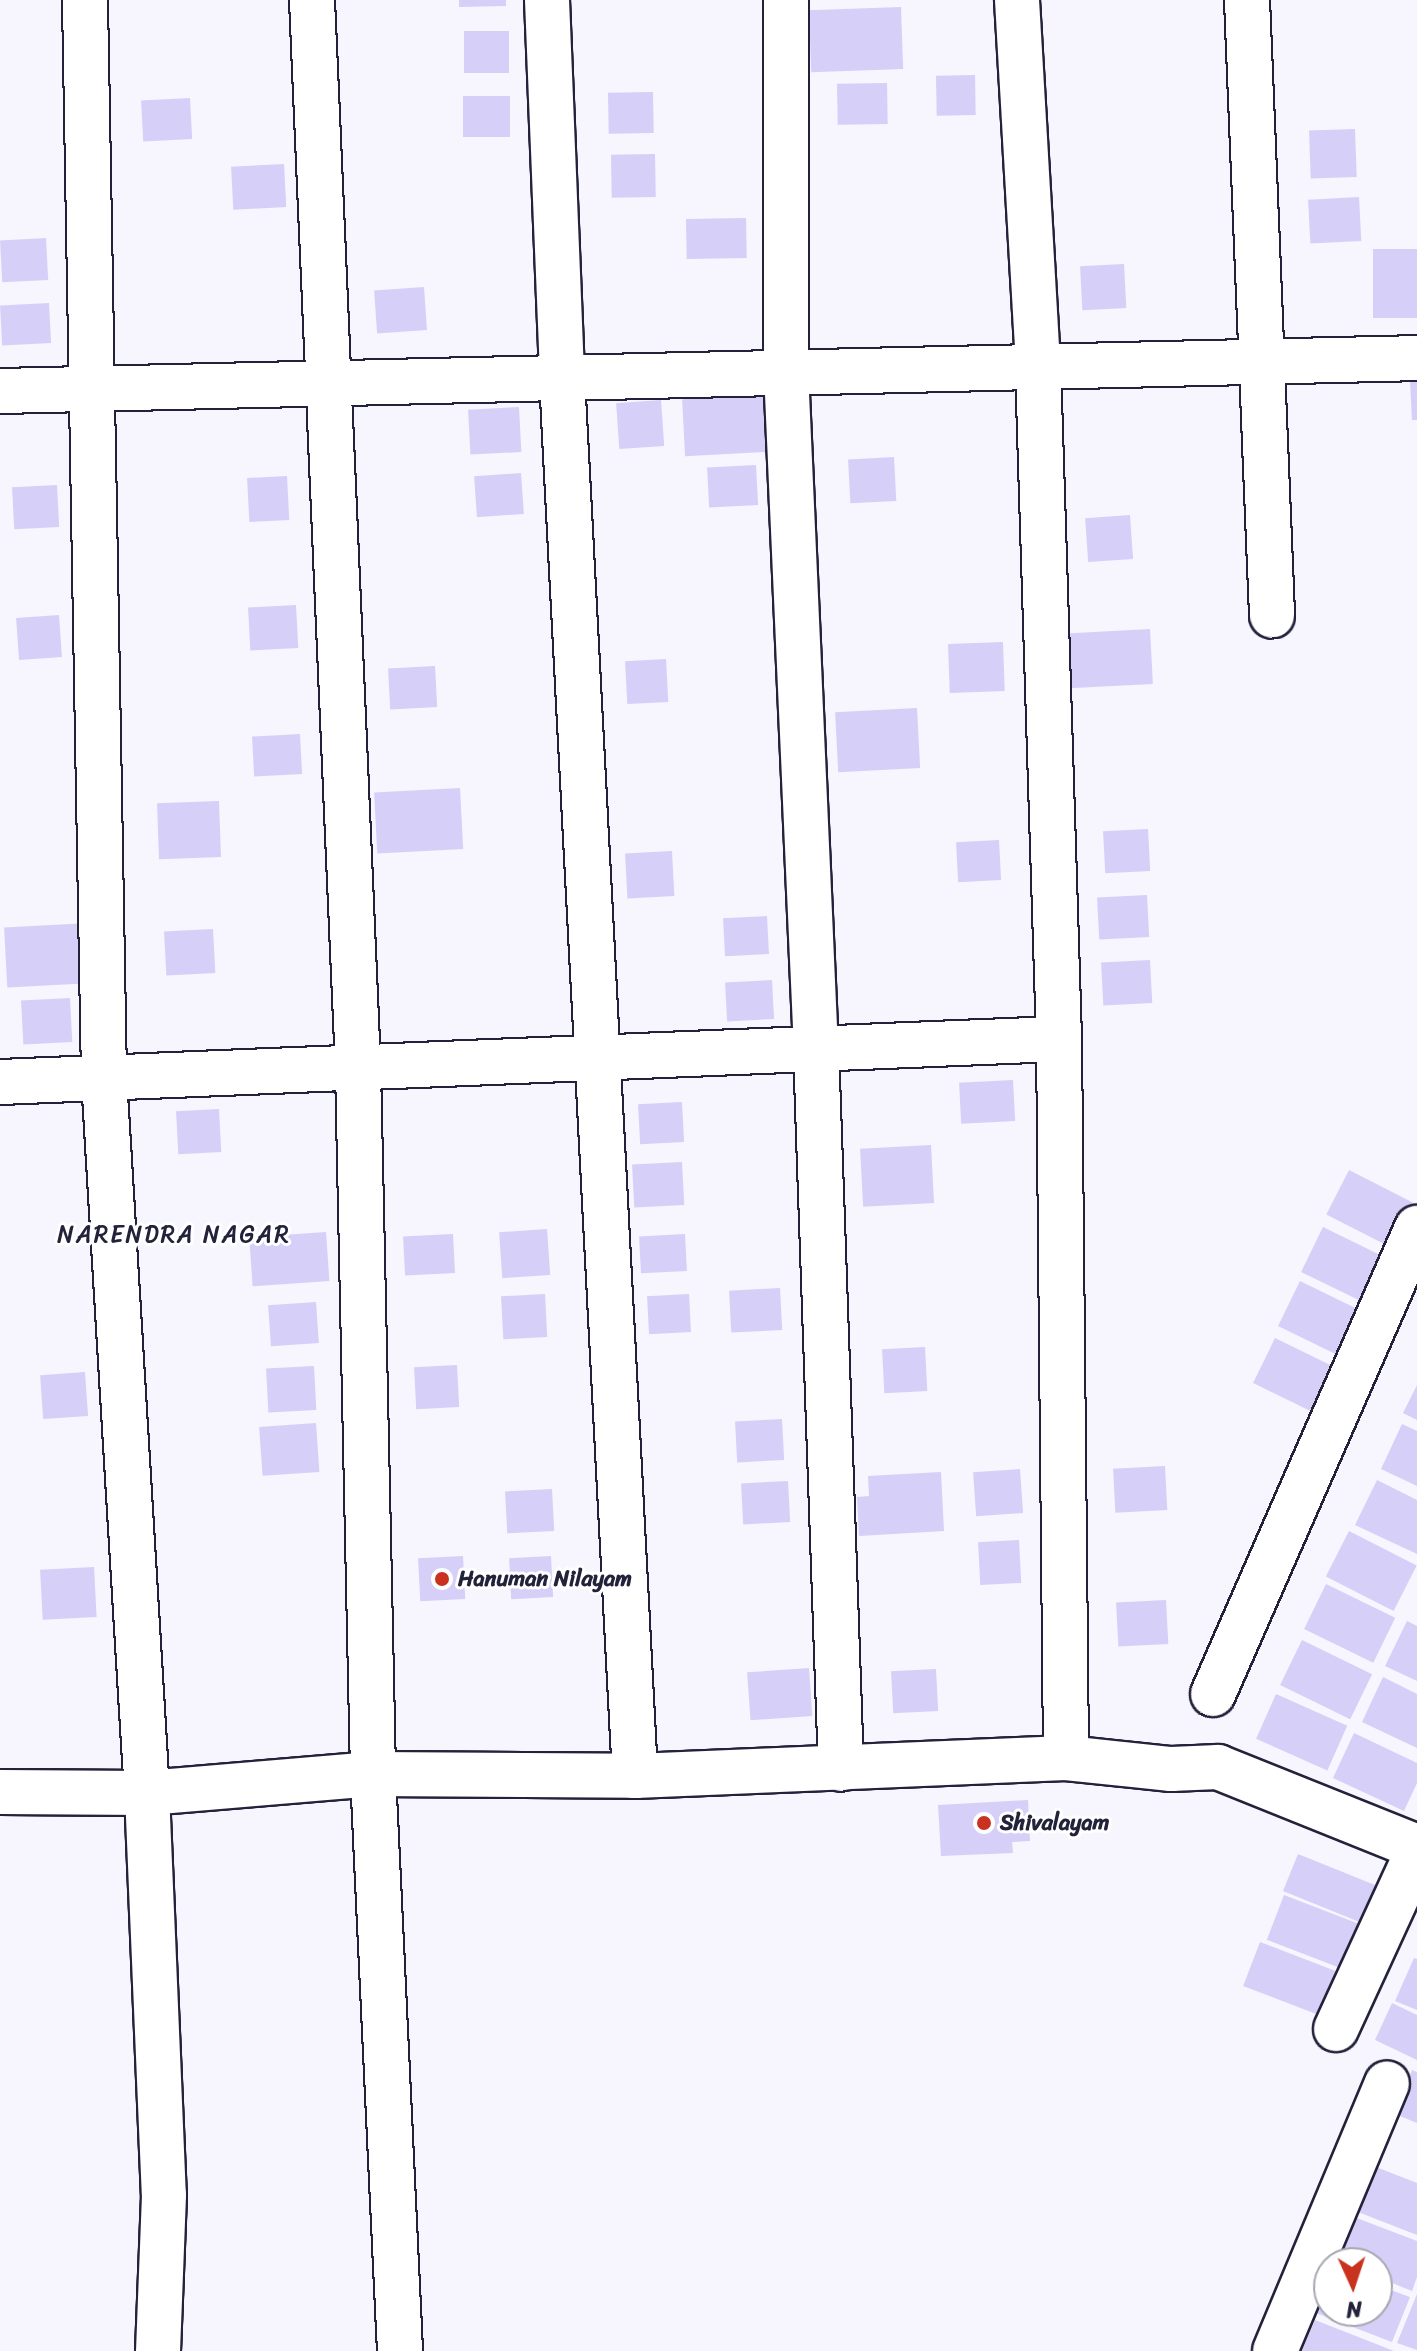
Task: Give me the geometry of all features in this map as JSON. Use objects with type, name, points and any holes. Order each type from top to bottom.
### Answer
[{"type":"street","points":[[85,0],[104,1078],[147,1793],[164,2195],[158,2351]]},
{"type":"street","points":[[312,0],[358,1068],[373,1774],[400,2351]]},
{"type":"street","points":[[547,0],[562,378],[635,1776]]},
{"type":"street","points":[[786,0],[786,371],[816,1049],[841,1769]]},
{"type":"street","points":[[1017,0],[1038,367],[1059,1039],[1066,1758]]},
{"type":"street","points":[[1247,0],[1272,615]]},
{"type":"street","points":[[0,391],[1417,358]]},
{"type":"street","points":[[0,1082],[1059,1039]]},
{"type":"street","points":[[1213,1694],[1417,1228]]},
{"type":"street","points":[[0,1792],[147,1793],[373,1774],[635,1776],[1066,1758],[1171,1769],[1218,1767],[1417,1850],[1336,2029]]},
{"type":"street","points":[[1275,2351],[1387,2083]]},
{"type":"building","points":[[459,0],[506,0],[506,6],[459,7]]},
{"type":"building","points":[[901,7],[903,69],[811,72],[809,10]]},
{"type":"building","points":[[464,31],[509,31],[509,73],[464,73]]},
{"type":"building","points":[[975,75],[976,115],[937,116],[936,76]]},
{"type":"building","points":[[887,83],[888,124],[838,125],[837,84]]},
{"type":"building","points":[[653,92],[654,133],[609,134],[608,93]]},
{"type":"building","points":[[463,96],[510,96],[510,137],[463,137]]},
{"type":"building","points":[[190,98],[192,139],[143,142],[141,101]]},
{"type":"building","points":[[1355,129],[1357,177],[1311,179],[1309,131]]},
{"type":"building","points":[[655,154],[656,197],[612,198],[611,155]]},
{"type":"building","points":[[284,164],[286,207],[233,210],[231,167]]},
{"type":"building","points":[[1359,197],[1361,241],[1310,244],[1308,200]]},
{"type":"building","points":[[746,218],[747,258],[687,259],[686,219]]},
{"type":"building","points":[[46,238],[48,280],[2,282],[0,240]]},
{"type":"building","points":[[1373,249],[1417,249],[1417,318],[1373,318]]},
{"type":"building","points":[[1124,264],[1126,308],[1082,310],[1080,266]]},
{"type":"building","points":[[424,287],[427,330],[377,333],[374,290]]},
{"type":"building","points":[[49,303],[51,343],[2,346],[0,306]]},
{"type":"building","points":[[1417,379],[1417,420],[1412,420],[1410,380]]},
{"type":"building","points":[[764,395],[767,452],[685,456],[682,399]]},
{"type":"building","points":[[661,400],[664,446],[619,449],[616,403]]},
{"type":"building","points":[[519,407],[521,452],[470,455],[468,410]]},
{"type":"building","points":[[894,457],[896,501],[850,503],[848,459]]},
{"type":"building","points":[[756,465],[758,505],[709,508],[707,468]]},
{"type":"building","points":[[521,473],[524,514],[477,517],[474,476]]},
{"type":"building","points":[[287,476],[289,520],[249,522],[247,478]]},
{"type":"building","points":[[57,485],[59,527],[14,529],[12,487]]},
{"type":"building","points":[[1130,515],[1133,559],[1088,562],[1085,518]]},
{"type":"building","points":[[296,605],[298,648],[250,650],[248,608]]},
{"type":"building","points":[[59,615],[62,657],[19,660],[16,618]]},
{"type":"building","points":[[1150,629],[1153,684],[1069,688],[1066,633]]},
{"type":"building","points":[[1003,642],[1005,691],[950,693],[948,644]]},
{"type":"building","points":[[666,659],[668,702],[627,704],[625,661]]},
{"type":"building","points":[[435,666],[437,707],[390,709],[388,668]]},
{"type":"building","points":[[917,708],[920,768],[838,772],[835,712]]},
{"type":"building","points":[[300,734],[302,774],[254,776],[252,737]]},
{"type":"building","points":[[460,788],[463,849],[377,853],[374,793]]},
{"type":"building","points":[[219,801],[221,857],[159,859],[157,803]]},
{"type":"building","points":[[1148,829],[1150,871],[1105,873],[1103,831]]},
{"type":"building","points":[[999,840],[1001,880],[958,882],[956,842]]},
{"type":"building","points":[[672,851],[674,896],[627,898],[625,853]]},
{"type":"building","points":[[1147,895],[1149,937],[1099,940],[1097,898]]},
{"type":"building","points":[[767,916],[769,954],[725,956],[723,918]]},
{"type":"building","points":[[90,923],[93,983],[7,987],[4,928]]},
{"type":"building","points":[[213,929],[215,973],[166,976],[164,932]]},
{"type":"building","points":[[1150,960],[1152,1003],[1103,1006],[1101,963]]},
{"type":"building","points":[[772,980],[774,1019],[727,1021],[725,982]]},
{"type":"building","points":[[70,998],[72,1042],[23,1045],[21,1001]]},
{"type":"building","points":[[1013,1080],[1015,1121],[961,1124],[959,1083]]},
{"type":"building","points":[[682,1102],[684,1142],[640,1144],[638,1104]]},
{"type":"building","points":[[219,1109],[221,1152],[178,1154],[176,1111]]},
{"type":"building","points":[[931,1145],[934,1203],[863,1207],[860,1149]]},
{"type":"building","points":[[682,1162],[684,1205],[634,1208],[632,1165]]},
{"type":"building","points":[[1349,1170],[1417,1205],[1394,1249],[1326,1215]]},
{"type":"building","points":[[1323,1227],[1394,1262],[1372,1307],[1301,1272]]},
{"type":"building","points":[[547,1229],[550,1275],[502,1278],[499,1232]]},
{"type":"building","points":[[326,1232],[329,1281],[253,1286],[249,1237]]},
{"type":"building","points":[[453,1234],[455,1273],[405,1276],[403,1237]]},
{"type":"building","points":[[685,1234],[687,1271],[641,1273],[639,1236]]},
{"type":"building","points":[[1300,1281],[1370,1315],[1348,1360],[1278,1326]]},
{"type":"building","points":[[780,1288],[782,1330],[731,1333],[729,1291]]},
{"type":"building","points":[[545,1294],[547,1337],[503,1339],[501,1296]]},
{"type":"building","points":[[689,1294],[691,1332],[649,1334],[647,1296]]},
{"type":"building","points":[[316,1302],[319,1343],[271,1346],[268,1305]]},
{"type":"building","points":[[1275,1338],[1345,1372],[1323,1417],[1253,1383]]},
{"type":"building","points":[[925,1347],[927,1391],[884,1393],[882,1349]]},
{"type":"building","points":[[457,1365],[459,1407],[416,1409],[414,1367]]},
{"type":"building","points":[[314,1366],[316,1410],[268,1412],[266,1369]]},
{"type":"building","points":[[85,1372],[88,1416],[43,1419],[40,1375]]},
{"type":"building","points":[[1417,1385],[1417,1420],[1403,1413]]},
{"type":"building","points":[[782,1419],[784,1460],[737,1462],[735,1421]]},
{"type":"building","points":[[316,1423],[319,1472],[263,1476],[259,1427]]},
{"type":"building","points":[[1402,1424],[1417,1431],[1417,1486],[1381,1469]]},
{"type":"building","points":[[1165,1466],[1167,1510],[1115,1513],[1113,1469]]},
{"type":"building","points":[[1020,1469],[1023,1513],[976,1516],[973,1472]]},
{"type":"building","points":[[941,1472],[944,1531],[859,1536],[857,1497],[869,1496],[868,1476]]},
{"type":"building","points":[[1377,1480],[1417,1500],[1417,1554],[1355,1525]]},
{"type":"building","points":[[788,1481],[790,1522],[743,1524],[741,1483]]},
{"type":"building","points":[[552,1489],[554,1531],[507,1533],[505,1491]]},
{"type":"building","points":[[1349,1531],[1417,1566],[1394,1611],[1326,1576]]},
{"type":"building","points":[[1019,1540],[1021,1583],[980,1585],[978,1542]]},
{"type":"building","name":"Hanuman Nilayam","points":[[463,1556],[465,1599],[420,1601],[418,1558]]},
{"type":"building","points":[[551,1556],[553,1597],[511,1599],[509,1558]]},
{"type":"building","points":[[94,1567],[97,1617],[43,1620],[40,1570]]},
{"type":"building","points":[[1326,1584],[1395,1618],[1373,1663],[1304,1629]]},
{"type":"building","points":[[1166,1600],[1168,1644],[1118,1647],[1116,1603]]},
{"type":"building","points":[[1407,1621],[1417,1626],[1417,1681],[1385,1666]]},
{"type":"building","points":[[1302,1640],[1372,1674],[1350,1719],[1280,1685]]},
{"type":"building","points":[[809,1668],[812,1716],[750,1720],[747,1672]]},
{"type":"building","points":[[936,1669],[938,1711],[893,1713],[891,1671]]},
{"type":"building","points":[[1383,1677],[1417,1694],[1417,1748],[1362,1722]]},
{"type":"building","points":[[1276,1694],[1347,1726],[1327,1770],[1256,1739]]},
{"type":"building","points":[[1354,1733],[1417,1763],[1417,1783],[1404,1811],[1333,1778]]},
{"type":"building","name":"Shivalayam","points":[[1028,1800],[1030,1841],[1012,1842],[1013,1853],[941,1856],[938,1805]]},
{"type":"building","points":[[1298,1854],[1379,1887],[1364,1924],[1283,1891]]},
{"type":"building","points":[[1284,1895],[1359,1924],[1341,1968],[1267,1940]]},
{"type":"building","points":[[1260,1942],[1336,1971],[1319,2015],[1243,1986]]},
{"type":"building","points":[[1414,1958],[1417,1959],[1417,2010],[1395,2001]]},
{"type":"building","points":[[1392,2003],[1417,2015],[1417,2060],[1375,2040]]},
{"type":"building","points":[[1412,2070],[1417,2072],[1417,2123],[1395,2114]]},
{"type":"building","points":[[1376,2167],[1417,2183],[1417,2235],[1358,2212]]},
{"type":"building","points":[[1354,2217],[1417,2241],[1417,2277],[1412,2291],[1393,2283],[1393,2247],[1342,2247]]},
{"type":"building","points":[[1393,2291],[1410,2297],[1392,2342],[1353,2327],[1393,2327]]},
{"type":"building","points":[[1417,2294],[1417,2350],[1397,2343]]},
{"type":"building","points":[[1313,2325],[1333,2327],[1394,2351],[1302,2351]]},
{"type":"place","name":"Hanuman Nilayam","points":[[442,1579]]},
{"type":"place","name":"Shivalayam","points":[[984,1823]]},
{"type":"district","name":"NARENDRA NAGAR","points":[[174,1235]]}]
